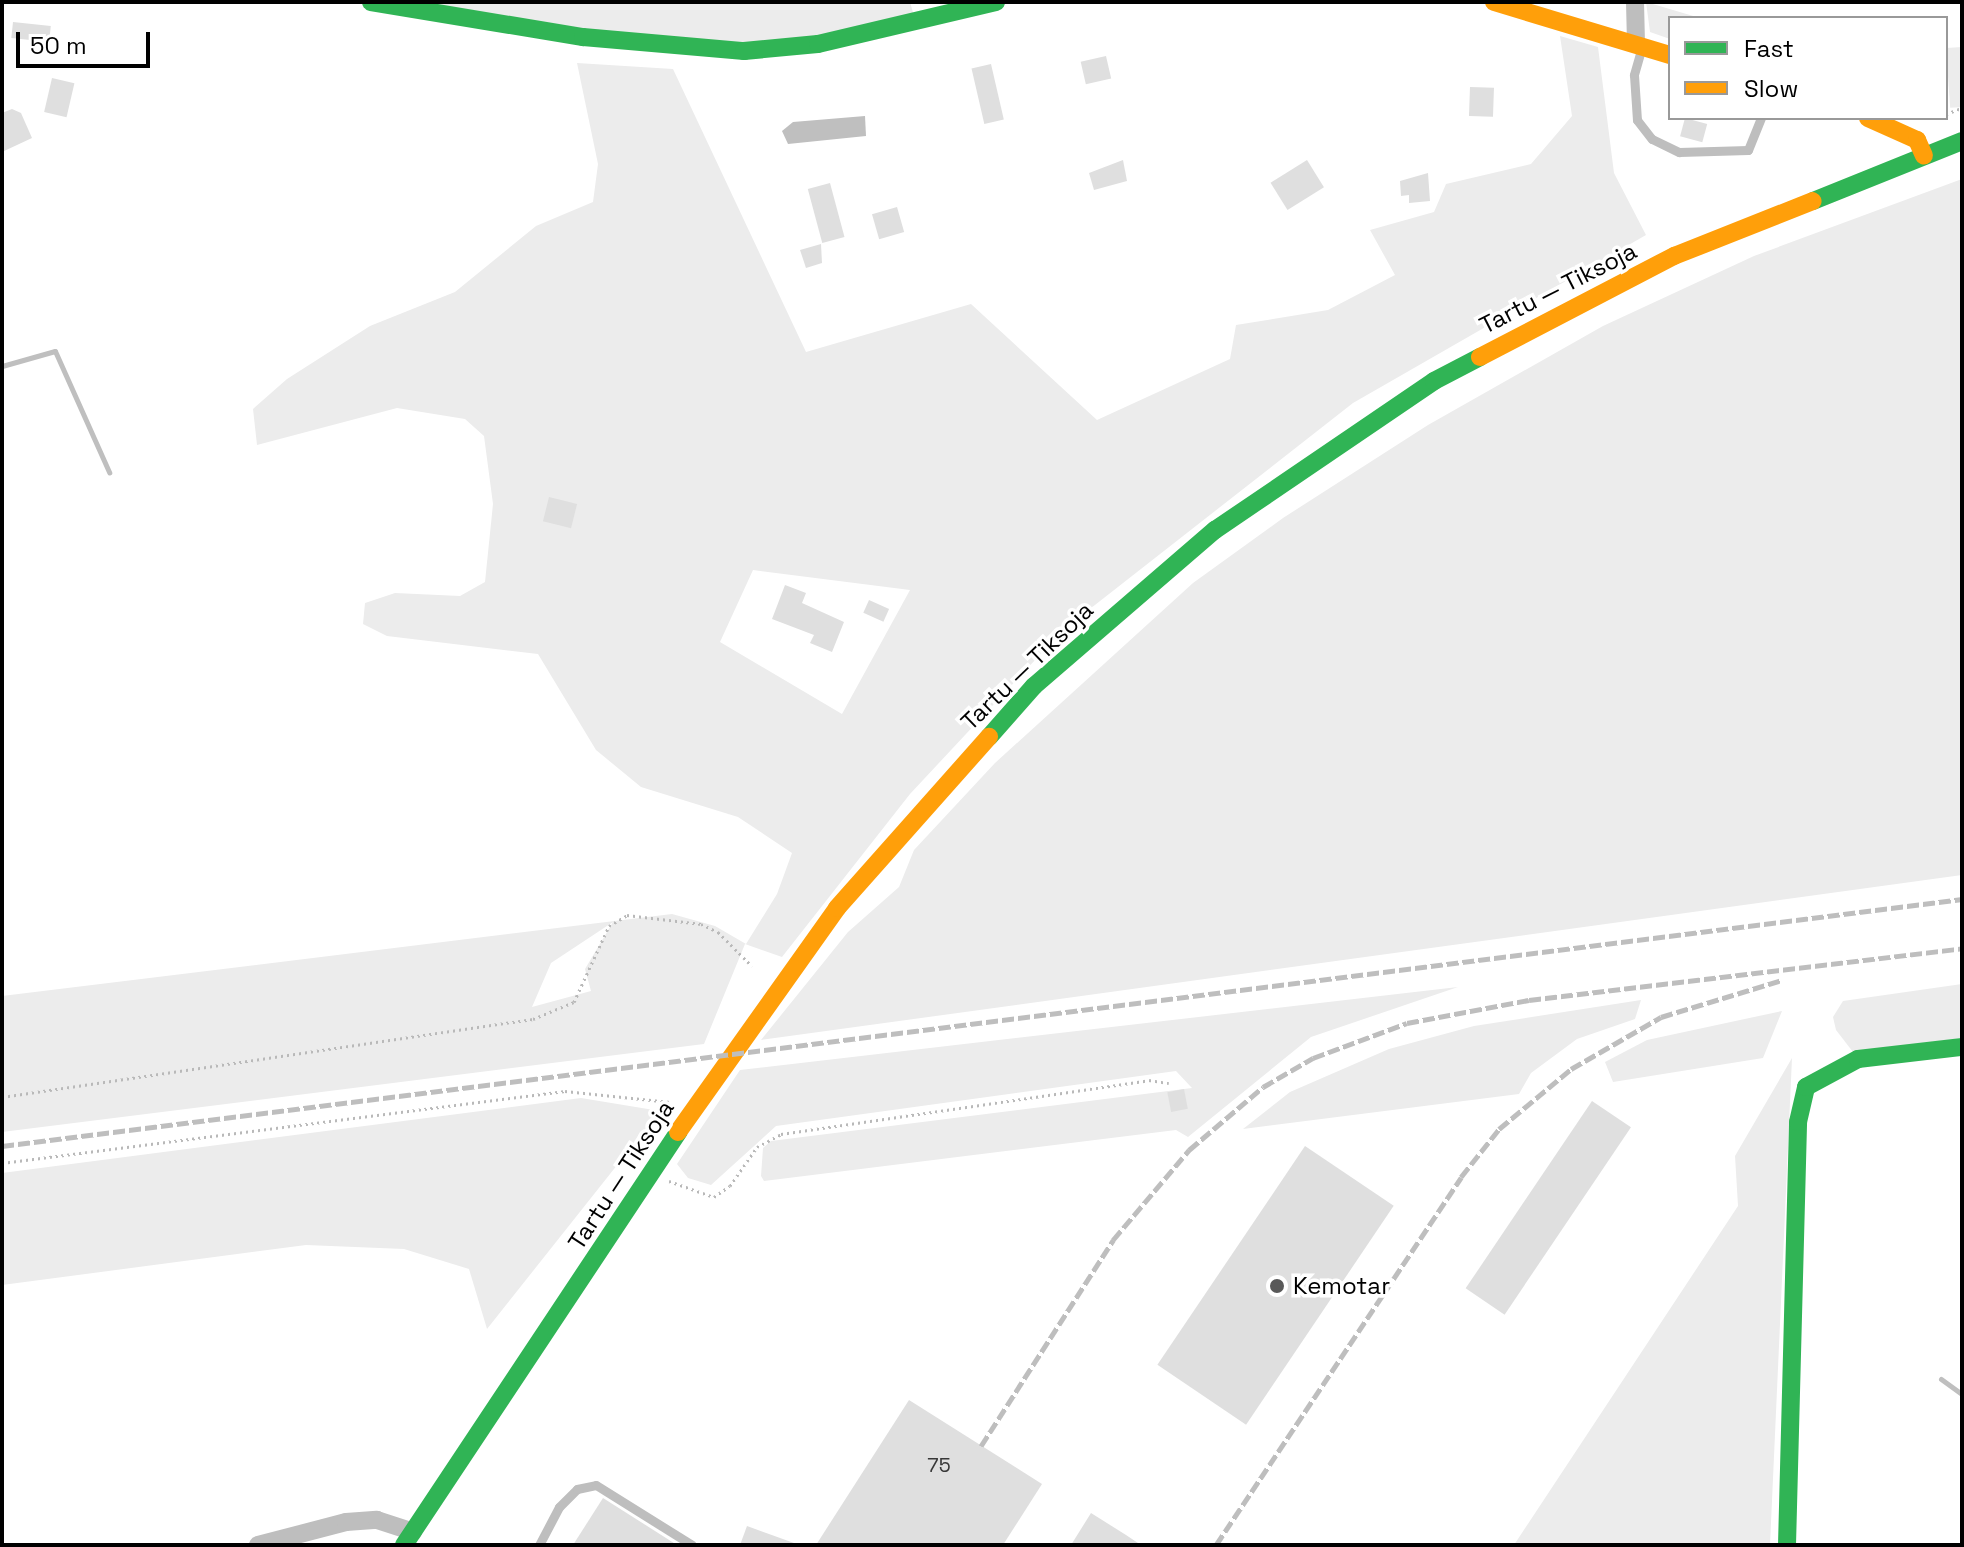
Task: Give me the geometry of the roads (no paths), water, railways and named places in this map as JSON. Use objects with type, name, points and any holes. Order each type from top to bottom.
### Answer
[{"type":"main road","points":[[371,2],[583,37],[744,51],[818,44],[996,2]]},
{"type":"main road","points":[[1494,2],[1668,54]]},
{"type":"main road","points":[[1872,120],[1917,140],[1924,156]]},
{"type":"main road","name":"Tartu — Tiksoja","points":[[409,1538],[692,1110],[837,908],[921,806],[1034,686],[1215,530],[1421,389],[1560,310],[1768,216],[1962,141]]},
{"type":"main road","points":[[1787,1545],[1798,1122],[1806,1087],[1824,1072],[1858,1059],[1962,1047]]},
{"type":"street","points":[[1635,2],[1639,45]]},
{"type":"street","points":[[258,1545],[346,1522],[377,1520],[409,1538]]},
{"type":"lane","points":[[1639,45],[1634,75],[1637,120],[1652,139],[1679,152],[1748,150],[1760,120]]},
{"type":"lane","points":[[539,1545],[559,1507],[577,1489],[596,1485],[692,1545]]},
{"type":"waterway","points":[[2,366],[55,351],[109,472]]},
{"type":"waterway","points":[[1941,1379],[1962,1394]]},
{"type":"railway","points":[[2,1146],[1962,899]]},
{"type":"railway","points":[[981,1446],[1113,1240],[1189,1150],[1263,1087],[1313,1058],[1407,1023],[1529,1000],[1962,948]]},
{"type":"railway","points":[[1216,1545],[1461,1177],[1499,1129],[1571,1069],[1661,1017],[1782,980]]},
{"type":"place","name":"Kemotar","points":[[1277,1286]]}]
